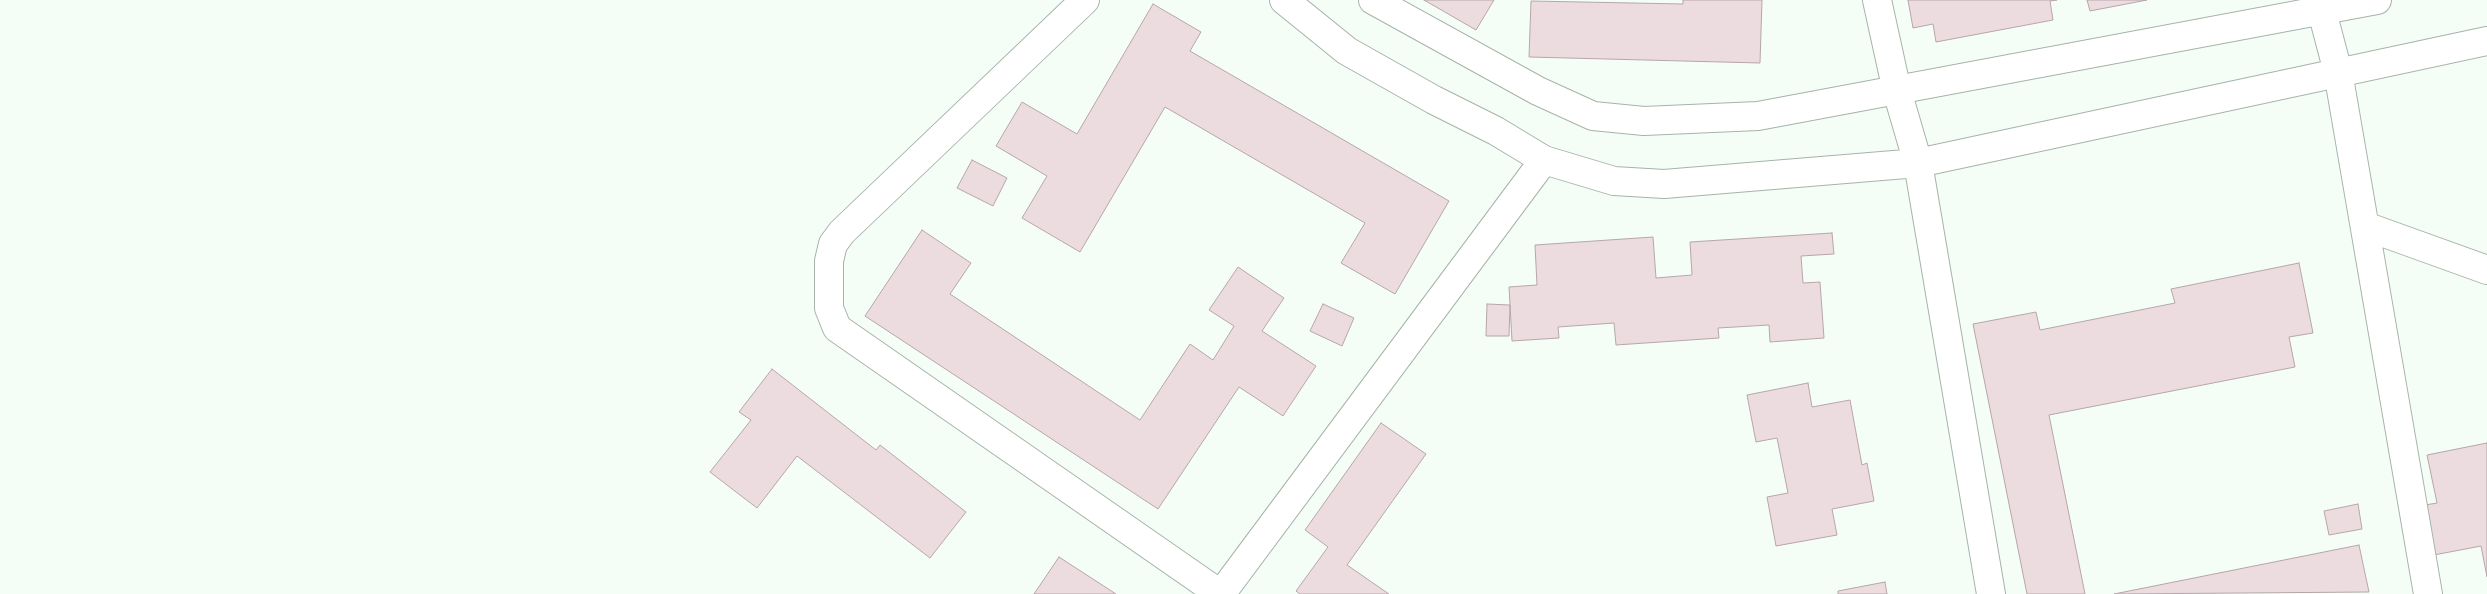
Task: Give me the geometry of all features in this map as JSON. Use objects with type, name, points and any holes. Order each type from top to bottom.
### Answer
[{"type":"street","points":[[1085,0],[842,232],[833,244],[829,261],[829,308],[837,328],[1221,594],[1544,160]]},
{"type":"street","points":[[1284,0],[1346,51],[1434,100],[1496,131],[1544,160],[1614,181],[1664,184],[1918,162],[2487,41]]},
{"type":"street","points":[[1373,0],[1538,91],[1593,116],[1644,121],[1758,116],[1898,90],[2320,5],[2378,0]]},
{"type":"street","points":[[1877,0],[1898,90],[1918,162],[1992,594]]},
{"type":"street","points":[[2320,5],[2338,72],[2428,594]]},
{"type":"street","points":[[2365,226],[2487,270]]},
{"type":"building","points":[[1424,0],[1494,0],[1476,30]]},
{"type":"building","points":[[1683,0],[1762,0],[1760,63],[1529,57],[1531,1],[1683,4]]},
{"type":"building","points":[[1908,0],[2057,0],[2050,1],[2053,20],[1936,42],[1933,24],[1913,28]]},
{"type":"building","points":[[2087,0],[2147,0],[2090,11]]},
{"type":"building","points":[[1153,4],[1201,32],[1190,51],[1449,201],[1395,294],[1341,263],[1365,223],[1165,107],[1080,252],[1022,218],[1047,176],[996,146],[1022,102],[1077,134]]},
{"type":"building","points":[[972,160],[1007,178],[993,206],[957,188]]},
{"type":"building","points":[[922,230],[971,263],[950,294],[1140,420],[1190,344],[1213,360],[1234,326],[1209,310],[1238,267],[1284,298],[1262,331],[1316,366],[1283,416],[1239,387],[1158,509],[865,316]]},
{"type":"building","points":[[1832,233],[1834,254],[1801,256],[1803,283],[1820,282],[1824,338],[1770,342],[1769,325],[1718,328],[1719,338],[1616,345],[1614,323],[1558,327],[1559,338],[1512,341],[1509,287],[1537,285],[1535,245],[1653,237],[1656,278],[1692,275],[1690,242]]},
{"type":"building","points":[[2299,263],[2313,333],[2289,337],[2295,367],[2049,415],[2085,594],[2027,594],[1973,324],[2036,312],[2040,330],[2175,303],[2171,289]]},
{"type":"building","points":[[1323,304],[1354,318],[1342,346],[1310,331]]},
{"type":"building","points":[[1487,304],[1510,305],[1509,336],[1486,336]]},
{"type":"building","points":[[772,369],[876,450],[880,445],[966,512],[930,558],[797,456],[757,508],[710,472],[751,420],[739,412]]},
{"type":"building","points":[[1808,383],[1812,407],[1850,400],[1862,465],[1867,463],[1874,501],[1832,509],[1837,535],[1776,546],[1767,497],[1788,493],[1777,438],[1756,442],[1747,395]]},
{"type":"building","points":[[1381,423],[1426,454],[1347,565],[1389,594],[1300,594],[1296,591],[1328,547],[1305,530]]},
{"type":"building","points":[[2487,443],[2487,577],[2481,546],[2434,555],[2425,505],[2437,503],[2427,455]]},
{"type":"building","points":[[2358,504],[2362,529],[2329,535],[2324,511]]},
{"type":"building","points":[[2359,545],[2369,592],[2114,594]]},
{"type":"building","points":[[1059,557],[1116,594],[1034,594]]},
{"type":"building","points":[[1885,582],[1887,594],[1838,594],[1838,591]]}]
